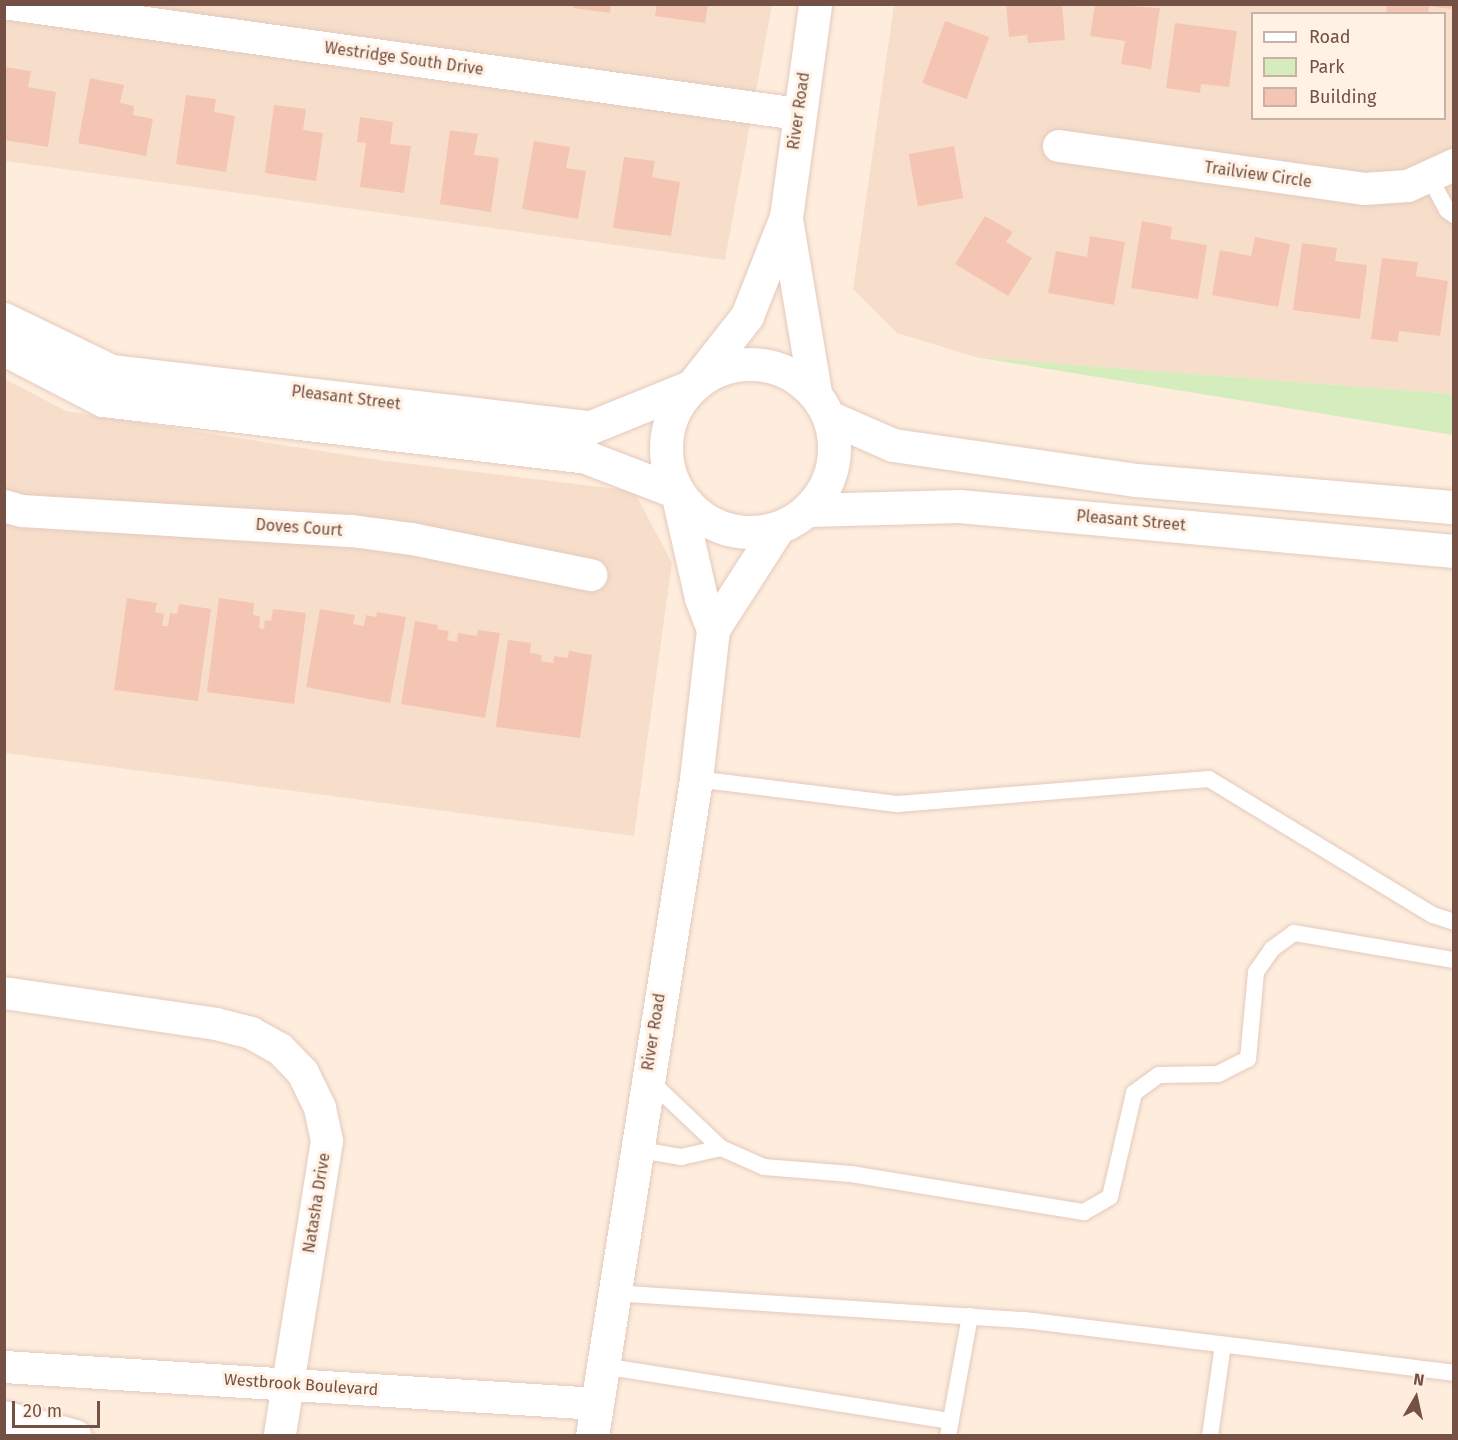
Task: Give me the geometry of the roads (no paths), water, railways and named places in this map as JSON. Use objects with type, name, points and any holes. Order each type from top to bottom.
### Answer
[{"type":"main road","name":"River Road","points":[[692,386],[747,316],[786,217],[798,114],[815,4]]},
{"type":"main road","name":"River Road","points":[[786,217],[822,405]]},
{"type":"main road","name":"Pleasant Street","points":[[4,319],[111,371],[591,426],[692,386]]},
{"type":"main road","name":"Pleasant Street","points":[[4,349],[103,400],[586,457],[677,492]]},
{"type":"main road","points":[[822,405],[835,444],[832,471],[820,495],[807,510],[778,528],[749,533],[721,528],[696,514],[677,492],[666,465],[666,436],[674,409],[692,386],[715,370],[741,364],[769,365],[794,375],[822,405],[893,445],[1136,480],[1454,507]]},
{"type":"main road","name":"River Road","points":[[677,492],[701,598],[713,629]]},
{"type":"main road","name":"Pleasant Street","points":[[807,510],[958,506],[1454,551]]},
{"type":"main road","name":"River Road","points":[[592,1436],[635,1149],[696,779],[713,629],[778,528]]},
{"type":"street","name":"Westridge South Drive","points":[[10,4],[798,114]]},
{"type":"street","name":"Trailview Circle","points":[[1059,146],[1364,189],[1408,186],[1442,172]]},
{"type":"street","name":"Doves Court","points":[[4,506],[22,511],[352,531],[412,539],[591,575]]},
{"type":"street","name":"Natasha Drive","points":[[4,993],[216,1024],[251,1033],[280,1049],[303,1073],[320,1108],[327,1141],[280,1436]]},
{"type":"street","name":"Westbrook Boulevard","points":[[4,1367],[597,1404]]},
{"type":"street","points":[[4,1417],[76,1436]]},
{"type":"lane","points":[[1442,172],[1447,210],[1454,215]]},
{"type":"lane","points":[[696,779],[898,804],[1209,779],[1433,915],[1454,921]]},
{"type":"lane","points":[[647,1078],[721,1148],[764,1167],[851,1174],[1084,1212],[1110,1197],[1134,1093],[1159,1074],[1218,1074],[1248,1059],[1256,972],[1272,949],[1294,933],[1454,960]]},
{"type":"lane","points":[[635,1149],[681,1156],[721,1148]]},
{"type":"lane","points":[[613,1293],[970,1316],[1454,1373]]},
{"type":"lane","points":[[603,1366],[950,1428],[970,1316]]},
{"type":"lane","points":[[1210,1436],[1223,1345]]}]
